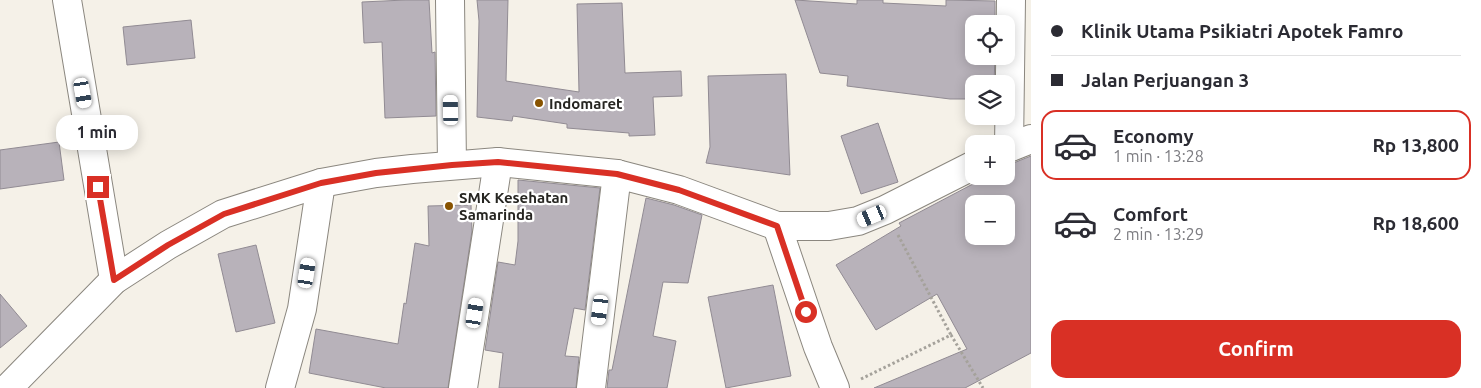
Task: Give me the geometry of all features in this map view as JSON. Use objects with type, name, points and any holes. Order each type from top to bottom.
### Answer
[{"type":"street","points":[[67,0],[114,280]]},
{"type":"street","points":[[450,0],[452,165]]},
{"type":"street","points":[[1011,0],[1016,145]]},
{"type":"street","points":[[8,388],[114,280],[168,245],[224,214],[321,183],[376,173],[498,162],[617,174],[679,190],[777,226],[839,224],[858,221],[885,210],[965,170]]},
{"type":"street","points":[[463,388],[498,162]]},
{"type":"street","points":[[591,388],[617,174]]},
{"type":"street","points":[[280,388],[302,309],[321,183]]},
{"type":"street","points":[[777,226],[818,347],[847,384]]},
{"type":"path","points":[[885,210],[951,335],[983,388]]},
{"type":"path","points":[[847,384],[951,335]]},
{"type":"building","points":[[429,0],[432,53],[435,52],[436,116],[385,118],[382,42],[364,43],[362,2]]},
{"type":"building","points":[[477,0],[508,0],[506,81],[579,92],[577,4],[622,3],[625,73],[681,71],[682,96],[653,97],[655,135],[629,136],[629,133],[567,128],[567,124],[513,116],[512,121],[477,117],[479,21]]},
{"type":"building","points":[[795,0],[857,4],[857,0],[883,0],[883,3],[946,6],[946,0],[995,1],[995,15],[965,15],[965,65],[995,65],[994,75],[965,75],[965,99],[950,99],[847,86],[848,76],[820,73]]},
{"type":"building","points":[[191,20],[195,58],[127,65],[123,27]]},
{"type":"building","points":[[786,74],[790,175],[706,163],[710,147],[708,76]]},
{"type":"building","points":[[878,123],[898,182],[861,194],[841,136]]},
{"type":"building","points":[[59,142],[64,180],[0,189],[0,150]]},
{"type":"building","points":[[1031,156],[1031,353],[965,388],[874,388],[967,349],[937,294],[876,330],[836,265],[901,226],[899,223],[971,185],[1015,185],[1015,162]]},
{"type":"building","points":[[518,180],[600,188],[585,310],[574,308],[565,356],[579,357],[576,388],[499,388],[503,353],[485,350],[498,262],[515,265],[518,241]]},
{"type":"building","points":[[646,198],[702,215],[688,283],[663,282],[653,336],[676,341],[667,388],[607,388],[609,370],[612,370]]},
{"type":"building","points":[[471,205],[472,231],[448,388],[386,388],[309,373],[316,329],[398,344],[415,243],[429,246],[428,206]]},
{"type":"building","points":[[256,245],[275,323],[236,332],[218,254]]},
{"type":"building","points":[[773,285],[791,376],[726,388],[708,297]]},
{"type":"building","points":[[0,294],[27,326],[0,348]]},
{"type":"place","name":"Indomaret","points":[[539,103]]},
{"type":"place","name":"SMK Kesehatan Samarinda","points":[[449,206]]},
{"type":"route","points":[[98,187],[114,280],[168,245],[224,214],[321,183],[376,173],[498,162],[617,174],[679,190],[777,226],[806,312]]}]
